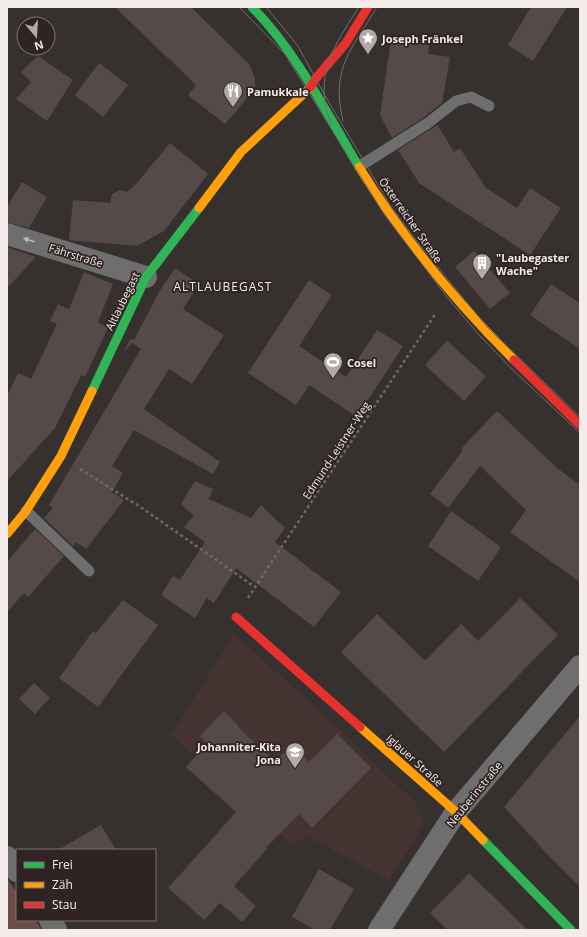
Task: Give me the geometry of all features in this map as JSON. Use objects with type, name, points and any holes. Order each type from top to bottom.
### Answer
[{"type":"street","name":"Österreicher Straße","points":[[252,7],[264,18],[293,55],[386,210],[450,293],[502,350],[580,425]]},
{"type":"street","name":"Altlaubegast","points":[[7,534],[26,511],[61,456],[146,277],[241,152],[312,86],[316,78],[346,43],[368,7]]},
{"type":"street","name":"Fährstraße","points":[[7,234],[146,277]]},
{"type":"street","name":"Iglauer Straße","points":[[236,616],[456,812],[571,930]]},
{"type":"street","name":"Neuberinstraße","points":[[379,930],[456,812],[580,666]]},
{"type":"street","points":[[7,856],[16,870]]},
{"type":"street","points":[[51,921],[56,930]]},
{"type":"lane","points":[[360,166],[428,123],[456,101],[471,97],[489,106]]},
{"type":"lane","points":[[26,511],[89,570]]},
{"type":"path","name":"Edmund-Leistner-Weg","points":[[236,616],[450,293]]},
{"type":"path","points":[[61,456],[142,508],[255,587]]},
{"type":"shaded area","name":"Johanniter-Kita Jona","points":[[234,634],[324,715],[416,803],[424,825],[389,880],[306,836],[292,845],[171,735]]},
{"type":"shaded area","points":[[7,878],[16,892],[16,921],[36,921],[42,930],[7,930]]},
{"type":"building","points":[[115,7],[191,7],[249,64],[255,78],[255,85],[252,92],[225,124],[188,95],[196,85]]},
{"type":"building","points":[[531,7],[567,7],[533,61],[508,45]]},
{"type":"building","points":[[391,40],[429,45],[428,54],[450,57],[442,103],[392,138],[380,115]]},
{"type":"building","points":[[38,56],[73,80],[47,121],[16,99],[31,82],[21,72]]},
{"type":"building","points":[[99,63],[128,85],[103,117],[75,95]]},
{"type":"building","points":[[439,124],[438,126],[454,152],[460,148],[486,188],[517,208],[530,188],[561,208],[530,255],[419,183],[398,150]]},
{"type":"building","points":[[170,143],[208,174],[164,231],[137,246],[69,240],[73,200],[110,203],[112,194],[120,190],[127,192],[136,184]]},
{"type":"building","points":[[22,182],[47,197],[29,228],[7,222],[7,207]]},
{"type":"building","points":[[7,247],[36,257],[7,288]]},
{"type":"building","name":"\"Laubegaster Wache\"","points":[[474,251],[510,293],[490,309],[455,267]]},
{"type":"building","points":[[175,268],[199,284],[183,309],[224,335],[192,384],[169,369],[144,409],[220,462],[213,474],[134,430],[112,466],[123,473],[112,492],[124,500],[86,549],[76,542],[73,546],[44,518],[53,508],[49,505],[141,349],[132,343],[124,352],[130,339],[134,340],[159,292]]},
{"type":"building","points":[[84,272],[113,284],[98,322],[108,328],[85,377],[81,375],[55,428],[7,481],[7,396],[18,373],[31,379],[57,324],[50,321],[58,304],[69,309]]},
{"type":"building","points":[[309,280],[332,295],[299,346],[346,377],[377,330],[403,346],[357,417],[309,385],[296,405],[248,373]]},
{"type":"building","points":[[551,284],[580,303],[580,349],[530,315]]},
{"type":"building","points":[[447,341],[486,376],[464,401],[425,365]]},
{"type":"building","points":[[497,411],[557,468],[580,485],[580,582],[510,532],[526,510],[480,466],[448,508],[430,494],[463,450],[461,449]]},
{"type":"building","points":[[195,481],[213,489],[209,499],[251,518],[261,505],[285,528],[275,542],[341,592],[314,627],[236,568],[214,603],[207,598],[195,618],[161,595],[173,576],[180,580],[205,542],[184,527],[194,516],[181,504]]},
{"type":"building","points":[[451,511],[501,547],[478,581],[428,546]]},
{"type":"building","points":[[35,529],[64,556],[28,597],[24,593],[7,612],[7,562]]},
{"type":"building","points":[[520,598],[558,635],[444,752],[341,652],[377,614],[425,661],[461,624],[478,641]]},
{"type":"building","points":[[123,600],[158,625],[98,707],[59,678],[93,631],[96,633]]},
{"type":"building","points":[[34,683],[50,698],[35,714],[19,699]]},
{"type":"building","points":[[224,711],[239,726],[238,727],[275,762],[292,745],[309,762],[337,734],[371,768],[312,828],[299,814],[266,848],[267,849],[234,886],[256,906],[242,922],[220,903],[204,920],[168,888],[236,812],[186,767],[207,743],[200,736]]},
{"type":"building","points":[[580,716],[580,887],[504,807]]},
{"type":"building","points":[[101,825],[115,849],[60,849]]},
{"type":"building","points":[[319,869],[354,889],[330,930],[315,930],[292,917]]},
{"type":"building","points":[[469,873],[528,930],[448,930],[430,913]]},
{"type":"tram line","points":[[239,7],[285,54],[384,214],[447,297],[479,335],[514,371],[580,433]]},
{"type":"tram line","points":[[266,7],[298,46],[324,94],[391,207],[422,248],[487,327],[580,417]]},
{"type":"tram line","points":[[331,123],[326,106],[324,91],[325,76],[335,48],[359,7]]},
{"type":"tram line","points":[[343,121],[339,87],[341,73],[352,48],[377,7]]},
{"type":"traffic: fast","points":[[252,7],[297,63],[323,104],[359,167]]},
{"type":"traffic: fast","points":[[92,391],[146,277],[199,208]]},
{"type":"traffic: fast","points":[[483,840],[571,930]]},
{"type":"traffic: slow","points":[[199,208],[241,152],[310,88]]},
{"type":"traffic: slow","points":[[359,167],[393,219],[431,268],[471,315],[514,360]]},
{"type":"traffic: slow","points":[[7,534],[26,511],[61,456],[92,391]]},
{"type":"traffic: slow","points":[[360,727],[456,812],[483,840]]},
{"type":"traffic: jam","points":[[310,88],[316,78],[346,43],[368,7]]},
{"type":"traffic: jam","points":[[514,360],[580,425]]},
{"type":"traffic: jam","points":[[236,617],[360,727]]},
{"type":"place","name":"Joseph Fränkel","points":[[368,55]]},
{"type":"place","name":"Pamukkale","points":[[233,108]]},
{"type":"place","name":"\"Laubegaster Wache\"","points":[[482,280]]},
{"type":"place","name":"Cosel","points":[[333,379]]},
{"type":"place","name":"Johanniter-Kita Jona","points":[[295,769]]},
{"type":"district","name":"ALTLAUBEGAST","points":[[223,286]]}]
